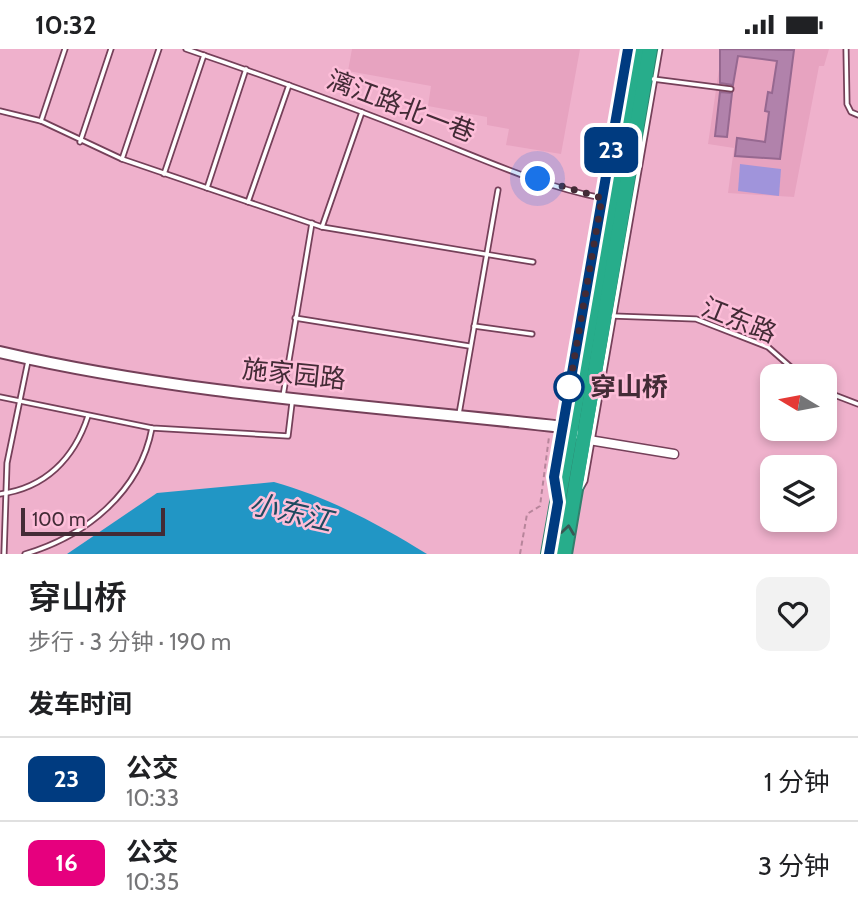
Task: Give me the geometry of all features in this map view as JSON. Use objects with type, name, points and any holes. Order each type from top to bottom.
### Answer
[{"type":"highway","points":[[638,49],[639,77]]},
{"type":"highway","points":[[564,554],[565,504],[572,433],[639,77],[650,49]]},
{"type":"highway","points":[[549,554],[565,504]]},
{"type":"street","name":"施家园路","points":[[0,352],[120,376],[458,416],[572,433]]},
{"type":"street","points":[[572,433],[674,454]]},
{"type":"lane","points":[[41,121],[65,49]]},
{"type":"lane","points":[[80,142],[111,49]]},
{"type":"lane","points":[[122,159],[159,49]]},
{"type":"lane","name":"漓江路北一巷","points":[[186,49],[289,84],[498,165],[578,193],[602,198]]},
{"type":"lane","points":[[565,504],[554,477],[613,316],[639,77],[628,49]]},
{"type":"lane","points":[[572,433],[602,198],[639,77],[660,49]]},
{"type":"lane","points":[[846,49],[847,104],[851,112],[858,115]]},
{"type":"lane","points":[[164,173],[204,55]]},
{"type":"lane","points":[[207,188],[246,69]]},
{"type":"lane","points":[[639,77],[732,89]]},
{"type":"lane","points":[[248,202],[289,84]]},
{"type":"lane","points":[[0,111],[41,121],[80,142],[122,159],[322,227],[533,263]]},
{"type":"lane","points":[[322,227],[362,112]]},
{"type":"lane","points":[[458,416],[498,190]]},
{"type":"lane","points":[[0,397],[152,428],[288,436],[288,397],[295,318],[312,223]]},
{"type":"lane","name":"江东路","points":[[613,316],[696,319],[768,347],[787,364]]},
{"type":"lane","points":[[295,318],[470,347]]},
{"type":"lane","points":[[474,326],[532,334]]},
{"type":"lane","points":[[5,554],[2,494],[6,463],[29,359]]},
{"type":"lane","points":[[837,396],[858,404]]},
{"type":"lane","points":[[2,494],[26,489],[59,467],[72,452],[88,417]]},
{"type":"lane","points":[[25,554],[76,532],[111,506],[138,471],[148,451],[152,428]]},
{"type":"path","points":[[520,554],[527,515],[540,506],[572,433]]},
{"type":"shaded area","points":[[352,49],[580,49],[561,154],[506,145],[509,129],[487,125],[487,117],[428,106],[431,86],[348,71]]},
{"type":"shaded area","points":[[722,49],[829,49],[824,66],[819,66],[794,197],[728,193],[734,148],[708,144]]},
{"type":"shaded area","points":[[740,164],[781,169],[779,196],[738,191]]},
{"type":"water","name":"小东江","points":[[274,482],[314,495],[353,513],[427,554],[67,554],[157,493]]},
{"type":"building","points":[[720,49],[794,50],[780,159],[735,156],[737,138],[765,142],[769,112],[765,111],[768,92],[772,93],[777,61],[738,56],[733,85],[720,83]]},
{"type":"building","points":[[720,92],[732,93],[727,137],[715,136]]},
{"type":"bus line","name":"23","points":[[549,554],[558,502],[554,477],[628,49]]},
{"type":"place","name":"穿山桥","points":[[569,387]]},
{"type":"route","points":[[538,179],[602,198],[568,395],[569,387]]}]
